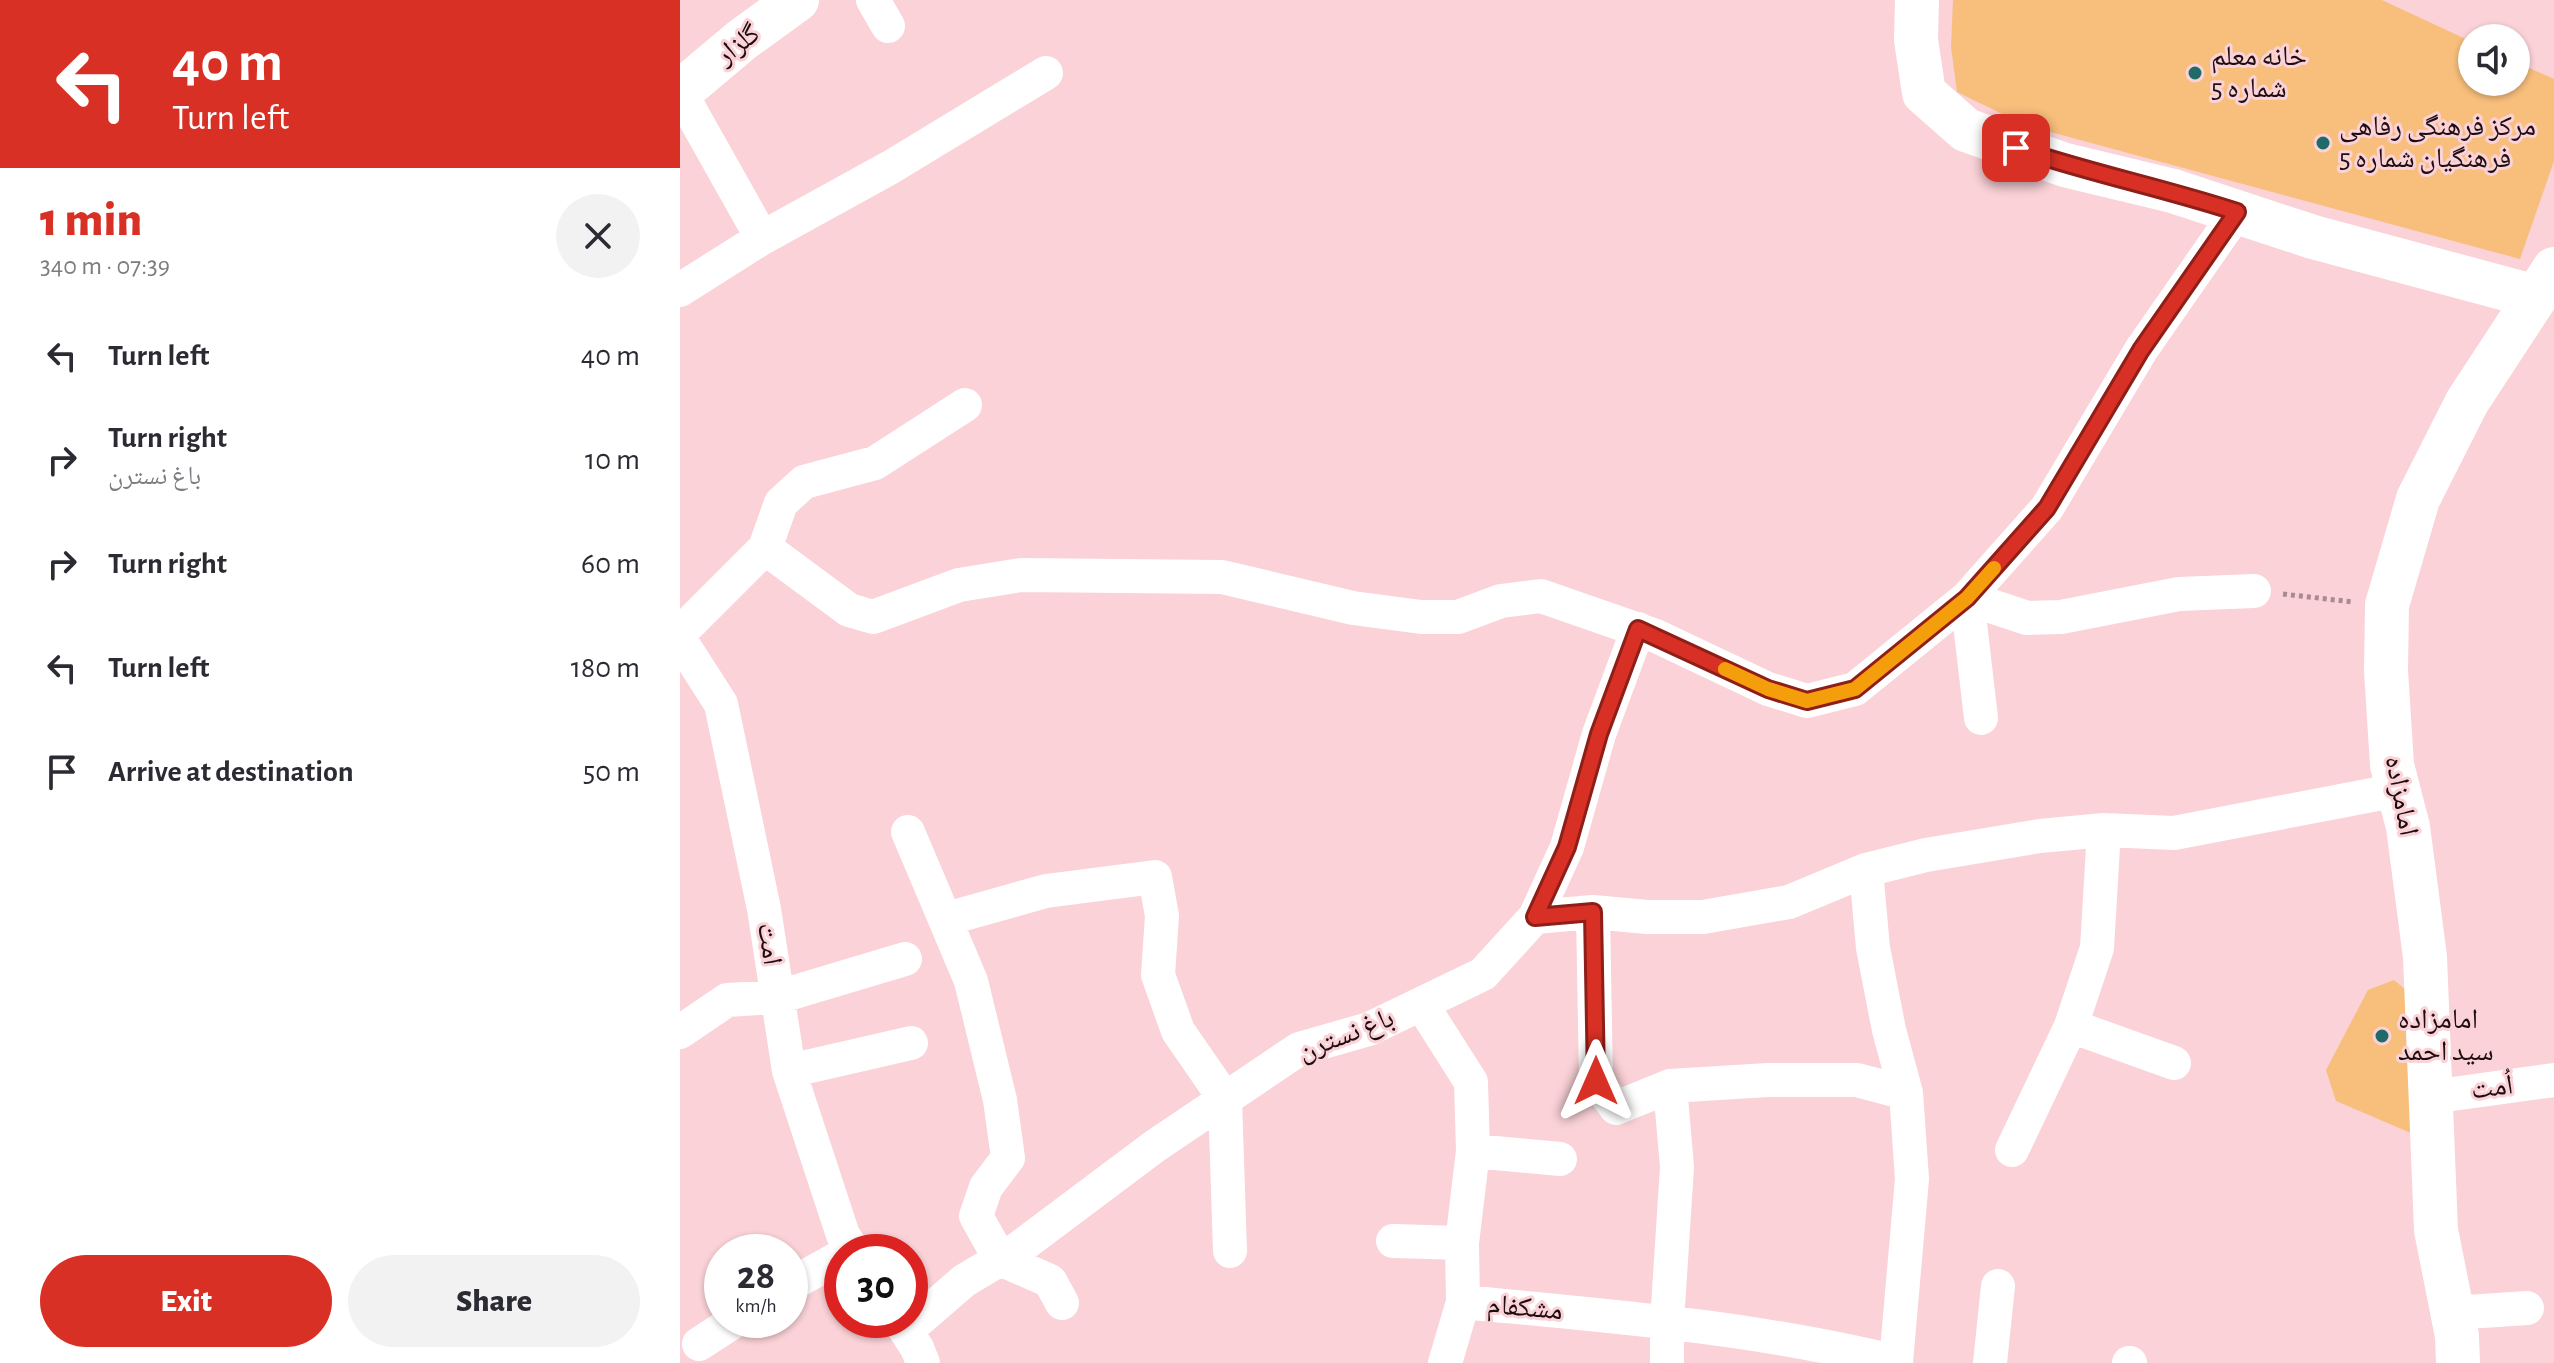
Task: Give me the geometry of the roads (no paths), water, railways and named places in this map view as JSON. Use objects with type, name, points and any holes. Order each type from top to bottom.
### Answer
[{"type":"street","name":"گلزار","points":[[680,92],[743,39],[797,0]]},
{"type":"street","points":[[1917,0],[1916,40],[1924,93],[1966,130],[2065,165],[2173,191],[2313,237],[2545,283]]},
{"type":"street","points":[[680,290],[762,238],[891,167],[1046,73]]},
{"type":"street","points":[[680,92],[762,238]]},
{"type":"street","points":[[765,548],[849,610],[873,617],[959,585],[1021,575],[1222,577],[1353,608],[1421,617],[1458,617],[1501,601],[1541,596],[1638,629],[1768,689],[1807,701],[1855,689],[1967,598],[2047,508],[2141,350],[2237,212]]},
{"type":"street","name":"امامزاده","points":[[2458,1363],[2436,1230],[2425,957],[2408,827],[2392,765],[2386,671],[2387,605],[2418,499],[2467,402],[2545,283]]},
{"type":"street","points":[[680,633],[765,548],[781,503],[804,482],[875,463],[965,405]]},
{"type":"street","points":[[1967,598],[2027,618],[2050,617],[2179,594],[2254,591]]},
{"type":"street","points":[[1967,598],[1981,718]]},
{"type":"street","name":"باغ نسترن","points":[[928,1307],[965,1280],[1019,1248],[1155,1146],[1299,1049],[1369,1029],[1483,974],[1535,917],[1567,847],[1599,734],[1638,629]]},
{"type":"street","name":"امت","points":[[680,640],[721,704],[764,909],[789,1071],[843,1234]]},
{"type":"street","points":[[1535,917],[1593,912],[1647,917],[1703,917],[1789,902],[1866,870],[1926,855],[2040,836],[2104,830],[2174,833],[2398,790]]},
{"type":"street","points":[[2012,1150],[2071,1026],[2097,948],[2104,830]]},
{"type":"street","points":[[908,832],[971,981],[1000,1100],[1008,1158],[986,1187],[976,1216],[1000,1259],[1050,1281],[1062,1303]]},
{"type":"street","points":[[1866,870],[1873,948],[1889,1030],[1906,1093],[1912,1179],[1896,1362]]},
{"type":"street","points":[[946,919],[1046,891],[1155,877],[1162,916],[1158,975],[1178,1031],[1225,1099],[1230,1251]]},
{"type":"street","points":[[1593,912],[1596,1081],[1616,1108],[1670,1086],[1768,1080],[1857,1080],[1906,1093]]},
{"type":"street","points":[[680,1032],[727,1000],[778,997],[905,959]]},
{"type":"street","name":"مشکفام","points":[[1422,1005],[1471,1082],[1473,1151],[1462,1243],[1463,1302],[1667,1322],[1835,1347],[1896,1362]]},
{"type":"street","points":[[2071,1026],[2174,1063]]},
{"type":"street","points":[[789,1071],[911,1043]]},
{"type":"street","name":"اُمت","points":[[2431,1097],[2554,1080]]},
{"type":"street","points":[[1667,1363],[1677,1167],[1670,1086]]},
{"type":"street","points":[[1473,1151],[1560,1159]]},
{"type":"street","points":[[1393,1241],[1462,1243]]},
{"type":"street","points":[[1990,1363],[1998,1286]]},
{"type":"street","points":[[1445,1363],[1463,1302]]},
{"type":"street","points":[[2452,1313],[2527,1308]]},
{"type":"street","points":[[699,1344],[708,1338]]},
{"type":"street","points":[[909,1338],[923,1363]]},
{"type":"place","name":"خانه معلم شماره 5","points":[[2195,73]]},
{"type":"place","name":"مرکز فرهنگی رفاهی فرهنگیان شماره 5","points":[[2323,143]]},
{"type":"place","name":"امامزاده سید احمد","points":[[2382,1036]]}]
